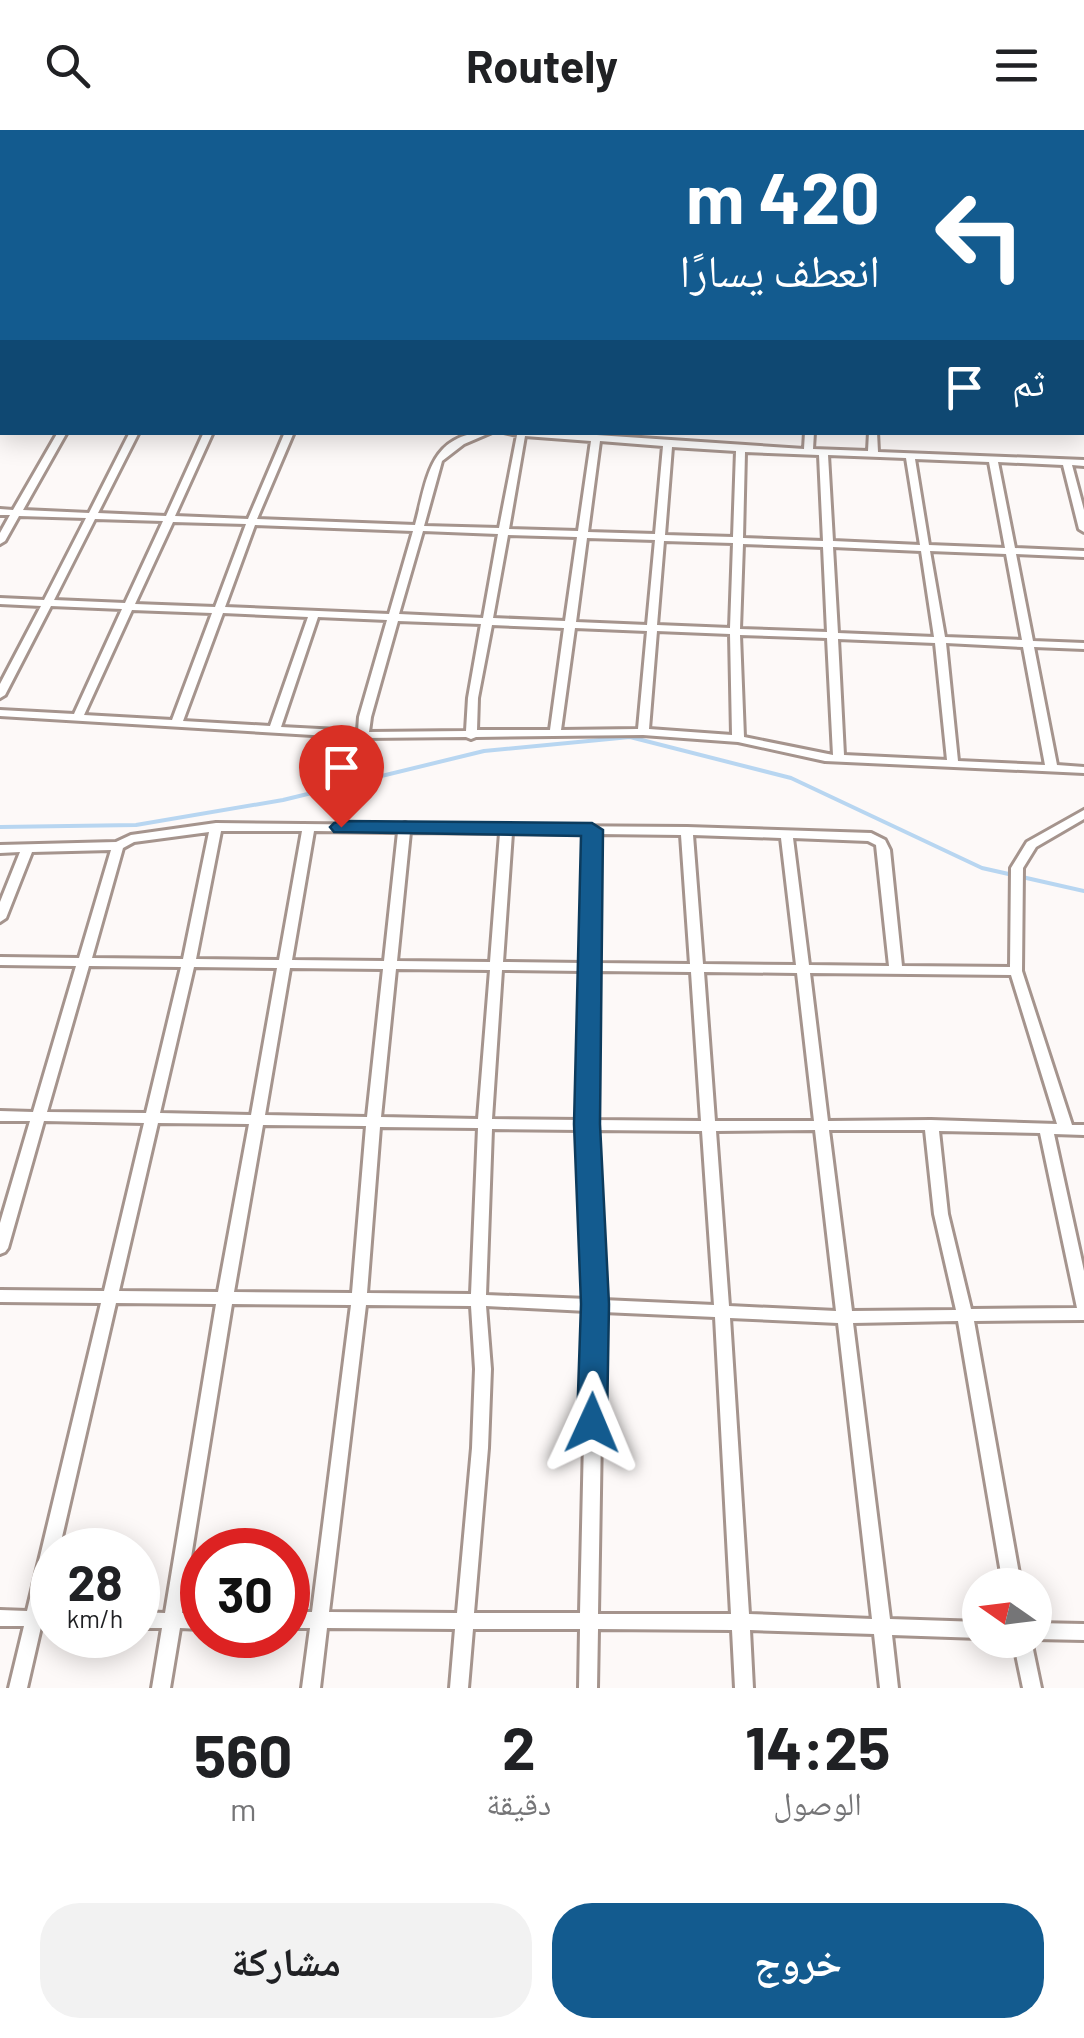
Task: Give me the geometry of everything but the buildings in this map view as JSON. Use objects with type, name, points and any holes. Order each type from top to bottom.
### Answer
[{"type":"street","points":[[0,541],[60,435]]},
{"type":"street","points":[[0,695],[96,516],[134,435]]},
{"type":"street","points":[[76,719],[208,435]]},
{"type":"street","points":[[176,725],[251,522],[289,435]]},
{"type":"street","points":[[363,735],[364,717],[438,460],[447,448],[479,435]]},
{"type":"street","points":[[518,435],[1084,463]]},
{"type":"street","points":[[706,446],[708,435]]},
{"type":"street","points":[[808,451],[810,435]]},
{"type":"street","points":[[873,435],[873,454]]},
{"type":"street","points":[[470,736],[472,698],[521,436]]},
{"type":"street","points":[[555,731],[596,440]]},
{"type":"street","points":[[643,732],[660,540],[664,440]]},
{"type":"street","points":[[738,740],[735,631],[741,448]]},
{"type":"street","points":[[823,451],[839,759]]},
{"type":"street","points":[[910,455],[940,641],[954,763]]},
{"type":"street","points":[[993,459],[1052,768]]},
{"type":"street","points":[[1067,462],[1084,529]]},
{"type":"street","points":[[0,512],[1084,554]]},
{"type":"street","points":[[0,601],[1084,646]]},
{"type":"street","points":[[274,730],[314,614]]},
{"type":"street","points":[[0,714],[363,735],[643,732],[738,740],[839,759],[1084,770]]},
{"type":"street","points":[[1066,1129],[1016,971],[1017,868],[1031,846],[1084,814]]},
{"type":"street","points":[[0,848],[118,846],[131,839],[216,827],[686,831],[871,837],[882,843],[896,969]]},
{"type":"street","points":[[62,1528],[108,1297],[190,960],[216,827]]},
{"type":"street","points":[[161,1688],[309,827]]},
{"type":"street","points":[[311,1688],[359,1300],[373,1122],[405,827]]},
{"type":"street","points":[[459,1688],[482,1388],[478,1300],[485,1124],[506,830]]},
{"type":"street","points":[[588,1688],[595,1304],[587,1124],[592,830]]},
{"type":"street","points":[[686,831],[722,1312],[744,1688]]},
{"type":"street","points":[[786,834],[889,1688]]},
{"type":"street","points":[[0,1248],[118,846]]},
{"type":"street","points":[[0,918],[27,849]]},
{"type":"street","points":[[0,961],[1016,971]]},
{"type":"street","points":[[0,1116],[708,1126],[820,1123],[1084,1130]]},
{"type":"street","points":[[931,1125],[941,1214],[965,1316],[1009,1568]]},
{"type":"street","points":[[0,1296],[478,1300],[843,1317],[1084,1310],[1046,1128]]},
{"type":"street","points":[[0,1618],[30,1619]]},
{"type":"street","points":[[160,1620],[180,1620]]},
{"type":"street","points":[[310,1620],[740,1622],[962,1629]]},
{"type":"street","points":[[1052,1631],[1084,1632]]},
{"type":"street","points":[[18,1688],[30,1656]]},
{"type":"street","points":[[1026,1658],[1032,1688]]},
{"type":"waterway","points":[[0,827],[136,825],[283,800],[484,751],[630,737],[791,778],[982,868],[1084,891]]},
{"type":"route","points":[[341,827],[592,830],[587,1124],[595,1304],[592,1423]]}]
